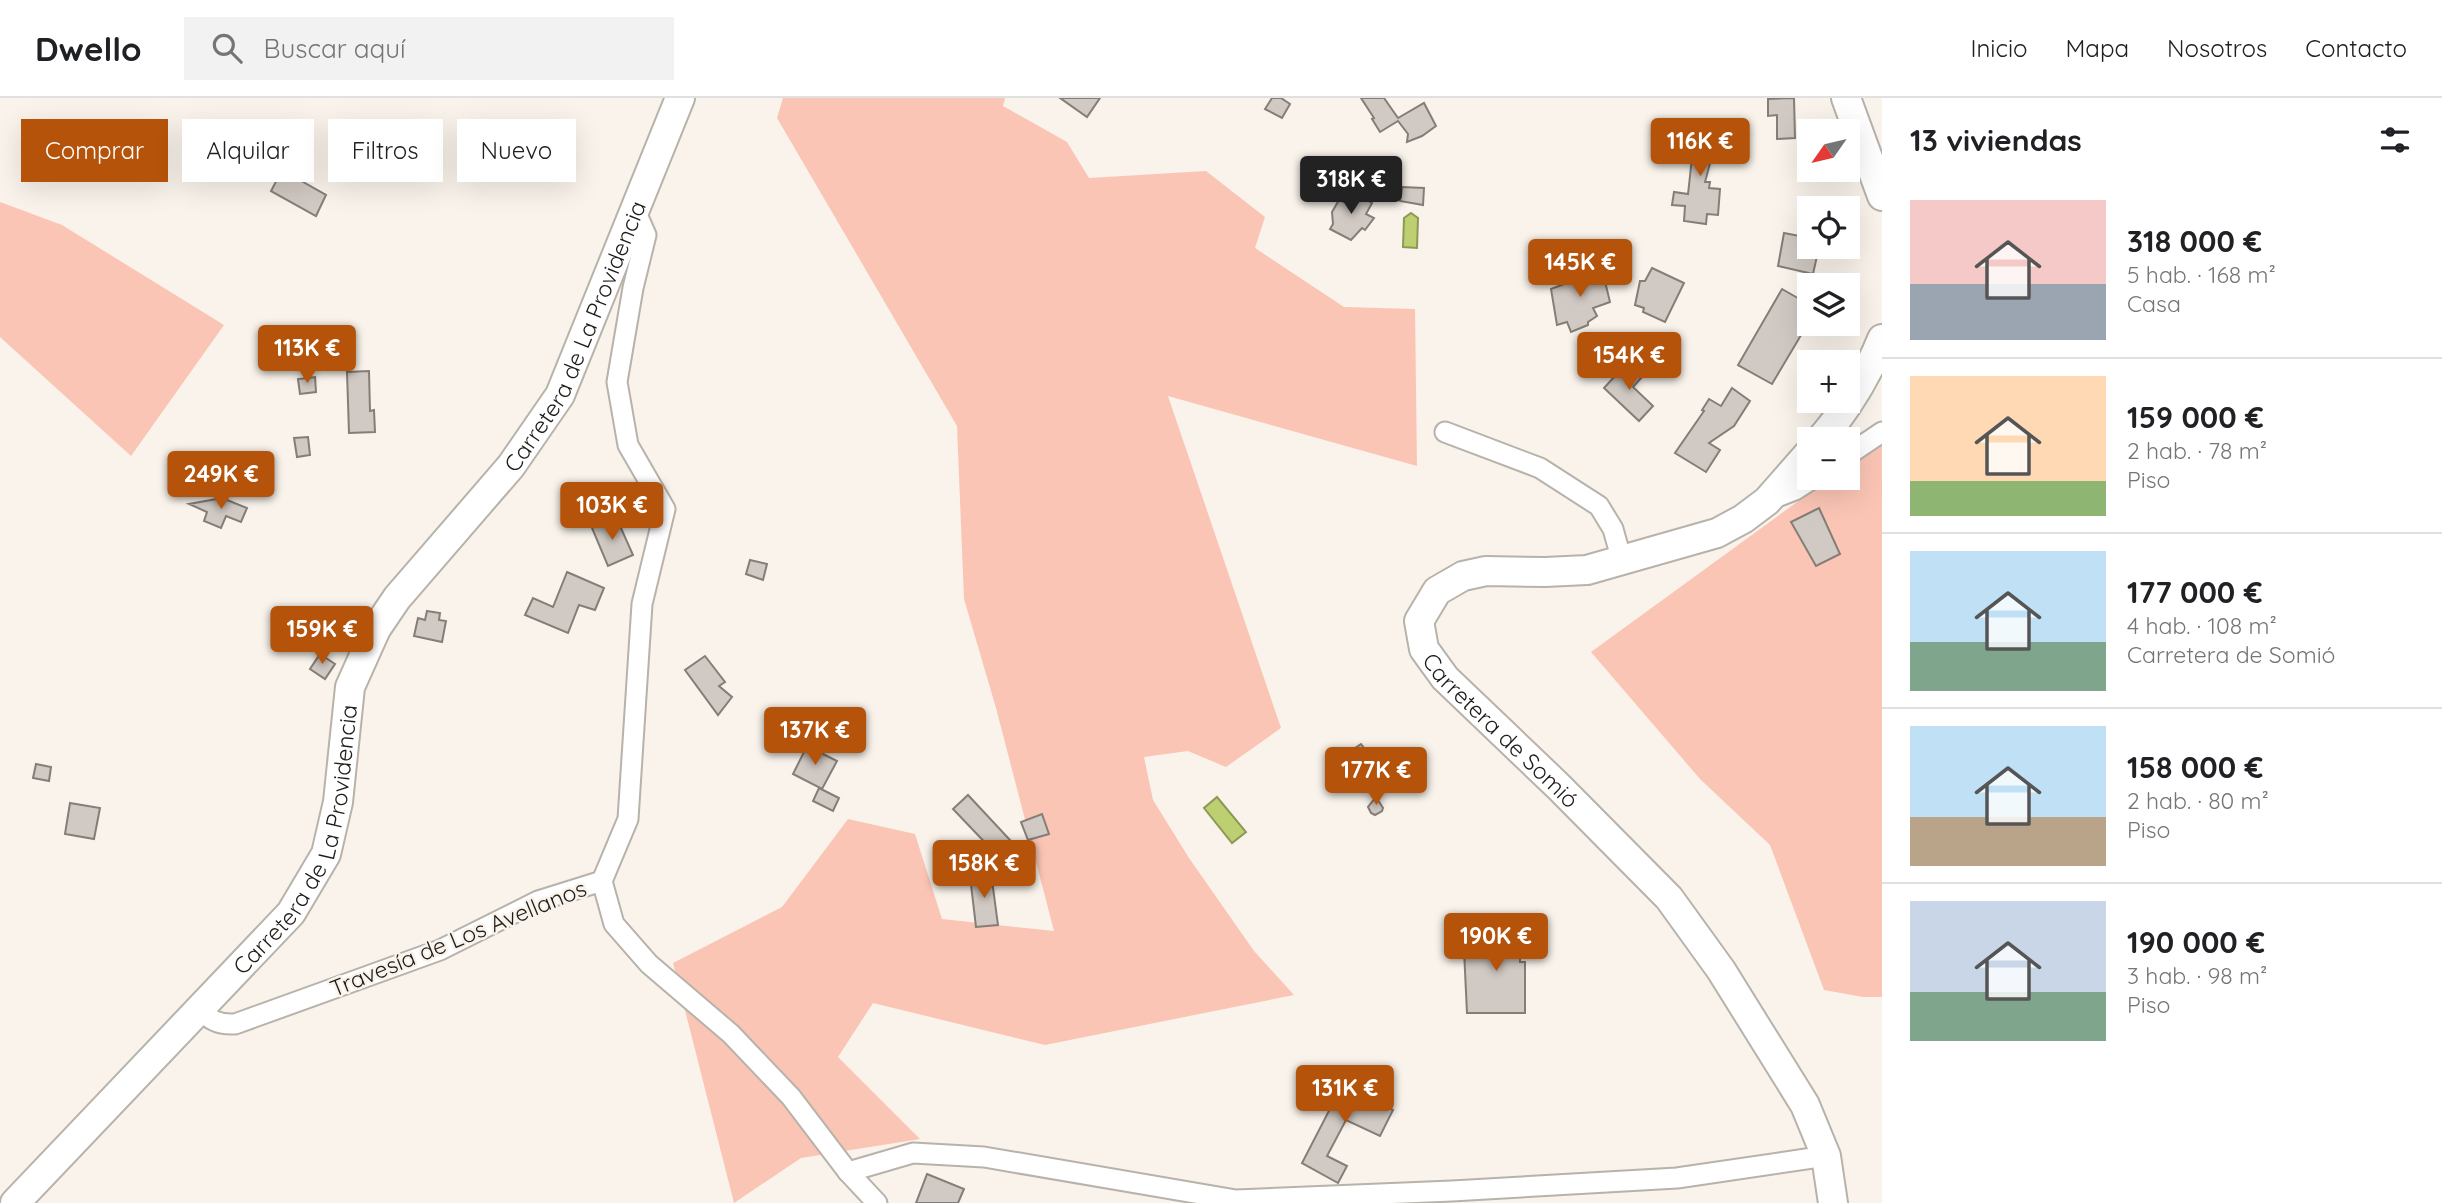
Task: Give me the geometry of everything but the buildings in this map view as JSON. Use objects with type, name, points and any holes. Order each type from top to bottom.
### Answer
[{"type":"street","name":"Carretera de La Providencia","points":[[15,1203],[291,913],[326,853],[338,802],[350,687],[376,629],[397,598],[511,466],[560,395],[680,98]]},
{"type":"street","points":[[1846,98],[1882,196]]},
{"type":"street","points":[[635,210],[646,234],[633,288],[617,382],[628,445],[665,509],[642,604],[628,819],[602,881],[614,924],[649,964],[731,1034],[792,1097],[848,1172],[877,1203]]},
{"type":"street","points":[[1832,427],[1868,373],[1882,339]]},
{"type":"street","points":[[1445,432],[1540,468],[1599,506],[1612,529],[1622,561]]},
{"type":"street","points":[[1860,447],[1882,432]]},
{"type":"street","name":"Carretera de Somió","points":[[1797,466],[1766,501],[1743,519],[1717,533],[1587,570],[1486,571],[1463,576],[1437,591],[1419,621],[1424,649],[1445,678],[1559,787],[1669,898],[1721,970],[1805,1105],[1826,1156],[1833,1203]]},
{"type":"street","points":[[1766,501],[1797,489]]},
{"type":"street","name":"Travesía de Los Avellanos","points":[[198,1008],[211,1020],[223,1025],[235,1024],[440,950],[538,901],[602,881]]},
{"type":"street","points":[[848,1172],[913,1153],[984,1157],[1236,1200],[1677,1178],[1826,1156]]},
{"type":"shaded area","points":[[783,98],[1005,98],[1003,106],[1067,142],[1089,178],[1206,171],[1265,217],[1255,248],[1344,307],[1415,309],[1417,466],[1168,396],[1281,728],[1226,767],[1188,751],[1144,757],[1153,800],[1189,858],[1254,951],[1294,995],[1045,1045],[873,1003],[838,1057],[920,1139],[801,1158],[734,1203],[673,963],[782,907],[848,819],[915,834],[942,919],[1054,931],[996,708],[964,599],[957,426],[777,118]]},
{"type":"shaded area","points":[[0,202],[62,225],[224,325],[131,456],[0,337]]},
{"type":"shaded area","points":[[1411,213],[1418,218],[1417,248],[1403,247],[1404,218]]},
{"type":"shaded area","points":[[1882,440],[1882,997],[1863,997],[1824,990],[1770,845],[1700,779],[1591,652],[1814,490],[1860,490],[1860,456]]},
{"type":"shaded area","points":[[1217,797],[1246,832],[1232,843],[1204,808]]}]
